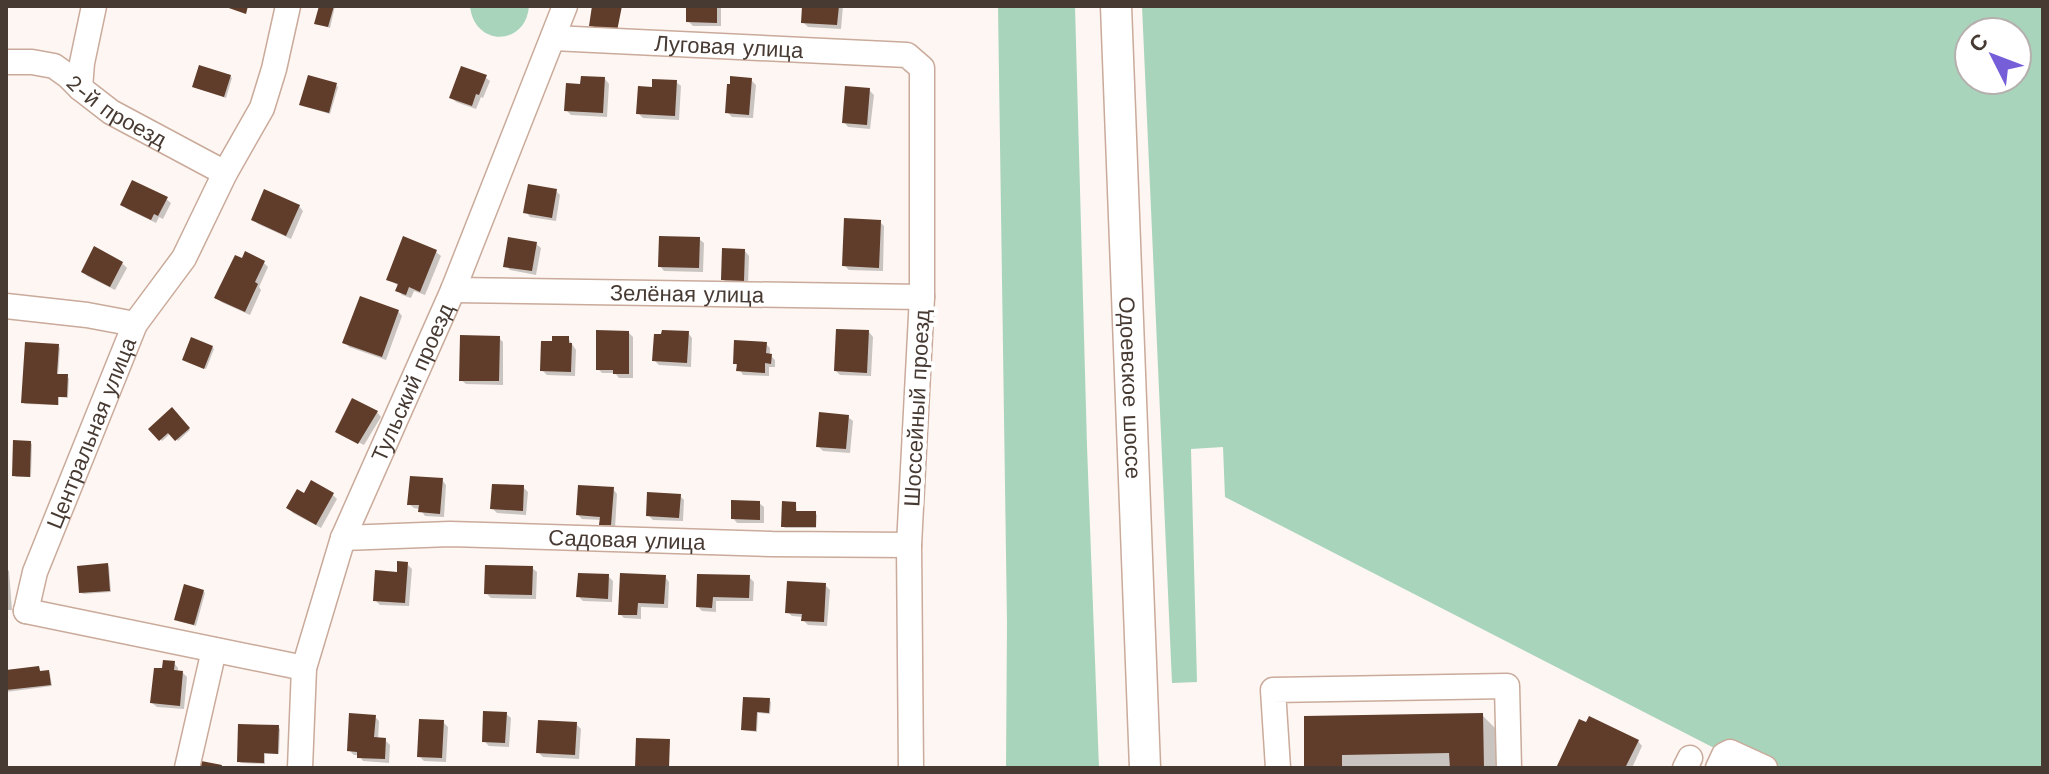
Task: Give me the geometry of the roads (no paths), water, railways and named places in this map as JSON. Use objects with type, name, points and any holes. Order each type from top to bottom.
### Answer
[{"type":"main road","name":"Одоевское шоссе","points":[[1116,6],[1145,768]]},
{"type":"street","points":[[80,88],[94,6]]},
{"type":"street","name":"Центральная улица","points":[[288,6],[262,108],[225,173],[184,258],[135,324],[16,616],[304,668]]},
{"type":"street","name":"Тульский проезд","points":[[300,768],[304,668],[343,538],[453,290],[565,6]]},
{"type":"street","name":"Луговая улица","points":[[553,38],[907,55]]},
{"type":"street","name":"Шоссейный проезд","points":[[907,55],[922,68],[922,297],[909,545],[911,768]]},
{"type":"street","name":"2-й проезд","points":[[6,62],[54,66],[111,112],[225,173]]},
{"type":"street","name":"Зелёная улица","points":[[453,290],[922,297]]},
{"type":"street","points":[[6,306],[135,324]]},
{"type":"street","name":"Садовая улица","points":[[343,538],[450,534],[909,545]]},
{"type":"street","points":[[187,768],[214,650]]},
{"type":"street","points":[[1278,768],[1273,690],[1507,674],[1509,768]]},
{"type":"street","points":[[1718,768],[1724,755],[1730,752],[1765,768]]}]
